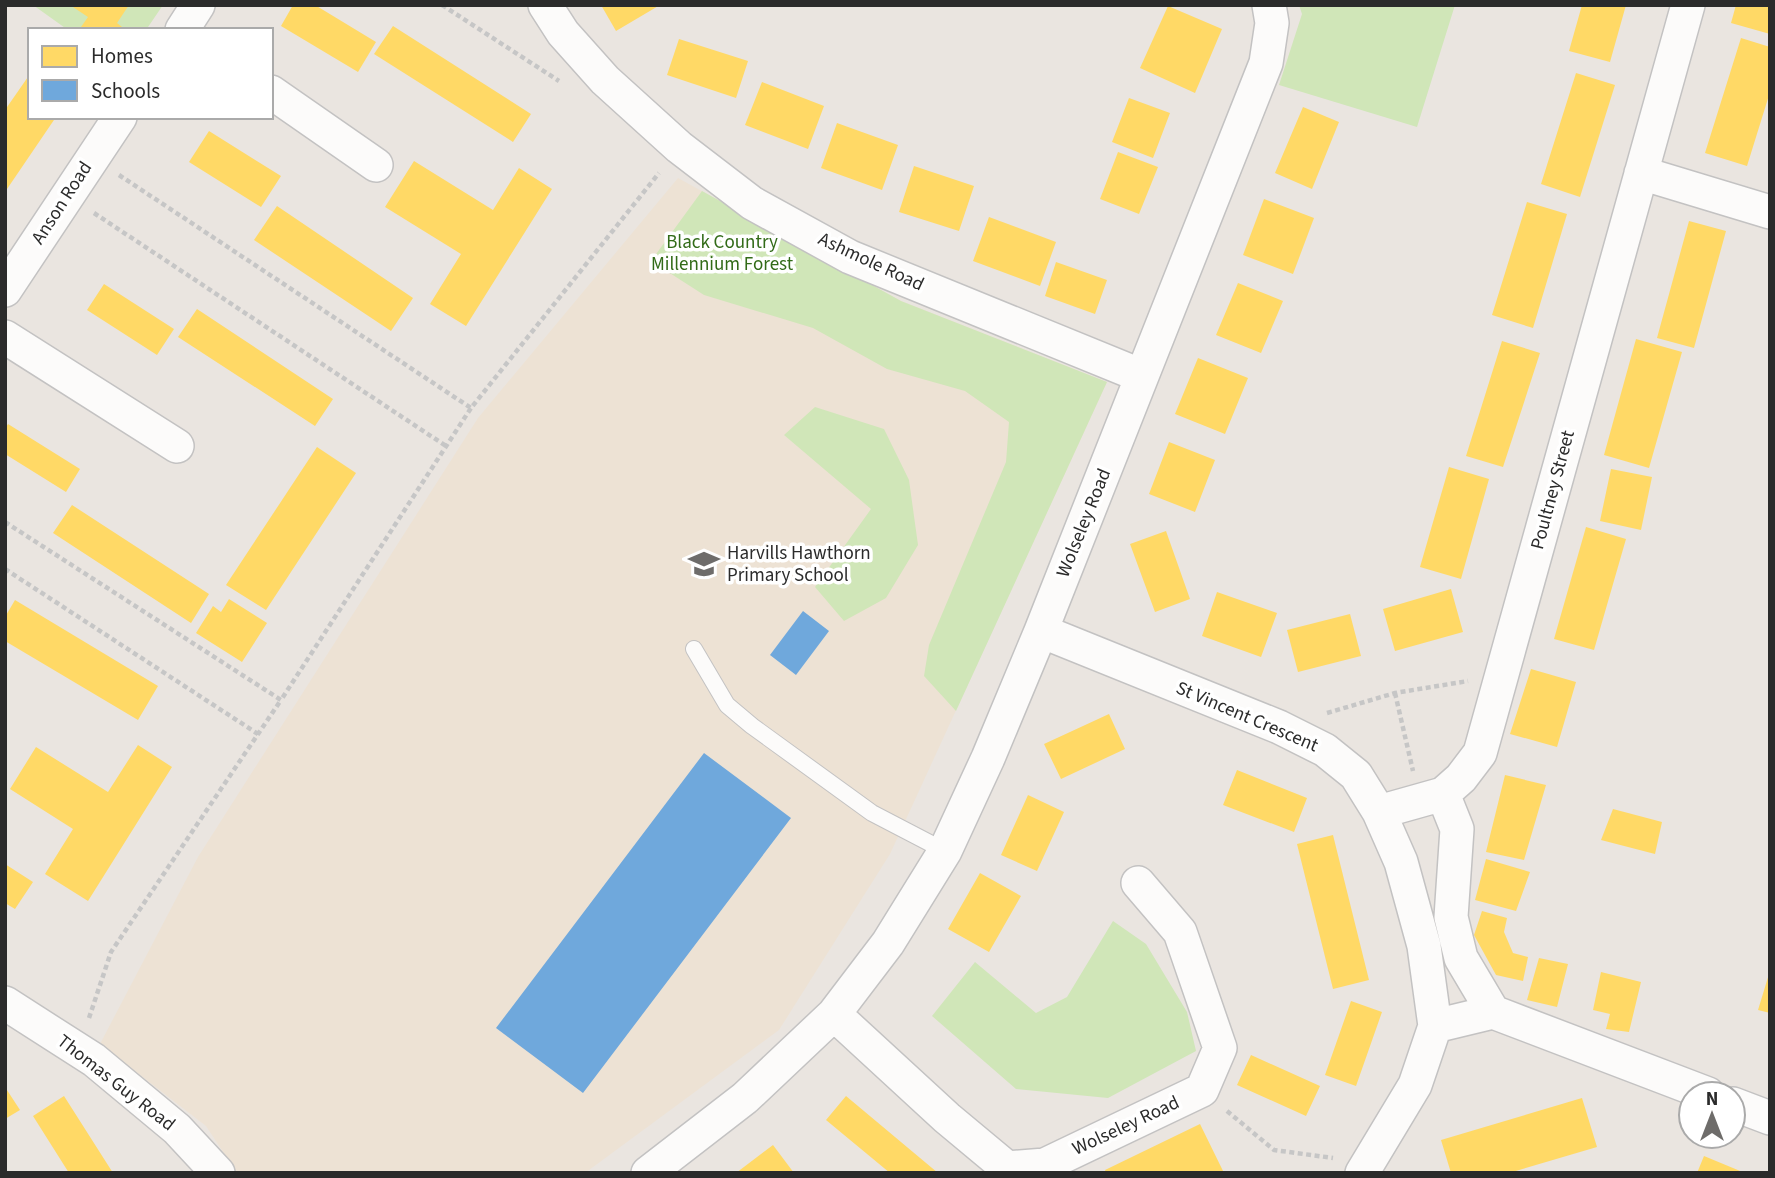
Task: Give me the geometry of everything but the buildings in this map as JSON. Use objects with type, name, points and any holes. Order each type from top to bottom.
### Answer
[{"type":"street","points":[[183,28],[198,5]]},
{"type":"street","name":"Ashmole Road","points":[[545,5],[563,33],[605,80],[679,148],[752,203],[850,257],[1142,376]]},
{"type":"street","name":"Wolseley Road","points":[[649,1173],[745,1098],[834,1014],[888,943],[945,851],[988,758],[1041,631],[1266,64],[1272,23],[1269,5]]},
{"type":"street","name":"Poultney Street","points":[[1432,798],[1461,778],[1480,753],[1688,5]]},
{"type":"street","points":[[273,93],[376,164]]},
{"type":"street","name":"Anson Road","points":[[5,290],[119,119]]},
{"type":"street","points":[[1641,173],[1770,212]]},
{"type":"street","points":[[5,337],[177,446]]},
{"type":"street","name":"St Vincent Crescent","points":[[1041,631],[1279,727],[1325,750],[1356,775],[1379,812],[1401,862],[1424,946],[1435,1026],[1415,1085],[1366,1168]]},
{"type":"street","points":[[1379,812],[1432,798],[1457,829],[1451,917],[1461,958],[1493,1012]]},
{"type":"street","name":"Wolseley Road","points":[[834,1014],[947,1118],[1007,1168],[1045,1165],[1202,1090],[1220,1048],[1180,932],[1138,883]]},
{"type":"street","name":"Thomas Guy Road","points":[[5,1003],[94,1060],[177,1129],[219,1173]]},
{"type":"street","points":[[1435,1026],[1493,1012],[1677,1082]]},
{"type":"street","points":[[1747,1109],[1770,1118]]},
{"type":"lane","points":[[694,649],[727,705],[752,726],[872,814],[945,851]]},
{"type":"path","points":[[442,5],[568,88],[605,80]]},
{"type":"path","points":[[78,1050],[111,952],[281,700],[471,408],[679,148]]},
{"type":"path","points":[[92,157],[471,408]]},
{"type":"path","points":[[67,195],[446,446]]},
{"type":"path","points":[[5,522],[281,700]]},
{"type":"path","points":[[5,569],[258,734]]},
{"type":"path","points":[[1279,727],[1395,693],[1502,675]]},
{"type":"path","points":[[1395,693],[1432,798]]},
{"type":"path","points":[[1202,1090],[1274,1150],[1366,1168]]},
{"type":"shaded area","name":"Harvills Hawthorn Primary School","points":[[678,178],[901,301],[1107,382],[890,854],[779,1030],[585,1173],[237,1173],[206,1126],[100,1044],[198,857],[478,418]]},
{"type":"green space","points":[[33,5],[163,5],[147,28],[65,28]]},
{"type":"green space","points":[[1299,5],[1455,5],[1417,127],[1279,85],[1302,14]]},
{"type":"green space","name":"Black Country Millennium Forest","points":[[702,191],[901,301],[1107,382],[956,711],[924,676],[929,645],[1006,462],[1009,422],[965,391],[887,369],[813,328],[704,295],[651,261]]},
{"type":"green space","points":[[815,407],[884,429],[909,480],[918,545],[886,598],[844,621],[815,587],[871,509],[784,435]]},
{"type":"green space","points":[[1113,921],[1146,944],[1187,1012],[1196,1051],[1108,1098],[1016,1089],[932,1016],[975,962],[1036,1013],[1067,997]]},
{"type":"place","name":"Harvills Hawthorn Primary School","points":[[704,564]]}]
